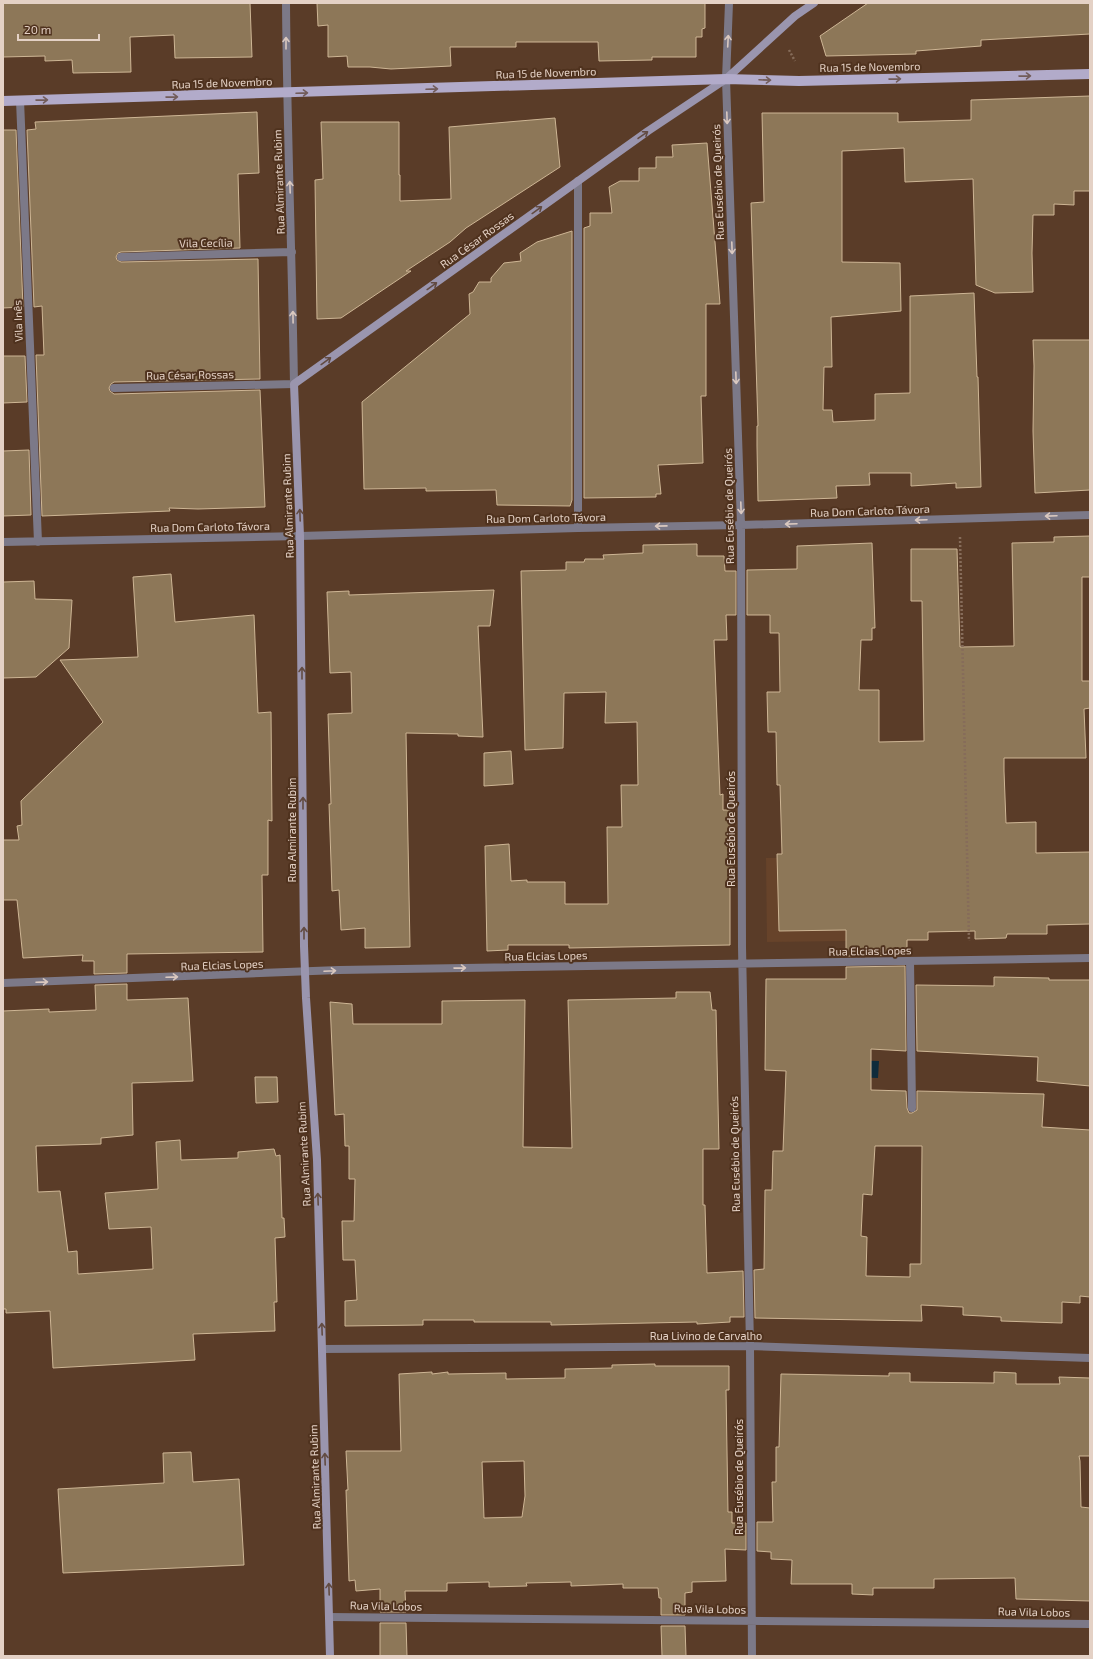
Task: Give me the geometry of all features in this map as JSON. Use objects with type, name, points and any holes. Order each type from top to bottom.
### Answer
[{"type":"main road","name":"Rua César Rossas","points":[[294,384],[648,131],[726,79],[795,16],[814,3]]},
{"type":"main road","name":"Rua 15 de Novembro","points":[[3,101],[726,79],[799,81],[1090,74]]},
{"type":"main road","name":"Rua Almirante Rubim","points":[[294,384],[300,536],[305,972],[317,1160],[330,1656]]},
{"type":"street","name":"Rua Almirante Rubim","points":[[286,3],[286,93],[292,252],[294,384]]},
{"type":"street","name":"Rua Eusébio de Queirós","points":[[729,3],[726,79],[742,525],[743,963],[750,1346],[752,1656]]},
{"type":"street","name":"Vila Inês","points":[[20,100],[38,542]]},
{"type":"street","points":[[578,181],[578,528]]},
{"type":"street","name":"Vila Cecília","points":[[121,257],[292,252]]},
{"type":"street","name":"Rua César Rossas","points":[[114,388],[294,384]]},
{"type":"street","name":"Rua Dom Carloto Távora","points":[[3,542],[300,536],[1090,515]]},
{"type":"street","name":"Rua Elcias Lopes","points":[[3,983],[305,972],[1090,958]]},
{"type":"street","points":[[910,961],[912,1108]]},
{"type":"street","name":"Rua Livino de Carvalho","points":[[322,1349],[750,1346],[1090,1358]]},
{"type":"street","name":"Rua Vila Lobos","points":[[329,1617],[1090,1624]]},
{"type":"path","points":[[789,50],[798,67]]},
{"type":"path","points":[[959,519],[970,960]]},
{"type":"shaded area","points":[[845,857],[846,941],[767,942],[766,858]]},
{"type":"water","points":[[842,1060],[879,1061],[878,1078],[849,1077]]},
{"type":"building","points":[[3,3],[250,3],[252,57],[175,58],[174,35],[130,37],[131,72],[73,73],[72,60],[45,61],[45,56],[3,57]]},
{"type":"building","points":[[317,3],[705,3],[705,28],[702,29],[702,37],[696,37],[696,57],[652,57],[652,60],[599,61],[598,42],[516,42],[516,47],[450,47],[451,66],[391,69],[348,67],[347,56],[328,57],[328,25],[318,26]]},
{"type":"building","points":[[868,3],[1090,3],[1090,34],[981,40],[981,46],[916,51],[916,54],[826,56],[820,36]]},
{"type":"building","points":[[1090,96],[1090,191],[1074,191],[1074,205],[1054,204],[1054,215],[1033,215],[1033,292],[995,293],[976,285],[973,179],[905,182],[904,148],[842,151],[842,262],[900,263],[901,311],[831,317],[832,367],[824,367],[823,410],[832,410],[833,422],[875,420],[875,394],[910,393],[910,296],[974,293],[981,487],[956,488],[956,483],[911,486],[911,473],[869,473],[870,485],[836,486],[837,498],[758,501],[758,426],[751,203],[764,202],[762,113],[898,113],[898,122],[971,120],[971,100]]},
{"type":"building","points":[[257,112],[259,173],[238,174],[240,248],[121,252],[118,253],[116,257],[117,260],[121,262],[258,259],[260,379],[114,382],[109,388],[114,394],[260,390],[265,507],[198,509],[169,508],[170,511],[42,516],[36,355],[44,355],[42,306],[34,307],[27,130],[36,129],[35,122]]},
{"type":"building","points":[[555,118],[560,167],[466,228],[450,242],[406,271],[411,271],[341,318],[317,319],[315,180],[323,179],[321,122],[399,122],[400,201],[451,199],[449,127]]},
{"type":"building","points":[[3,130],[16,130],[23,307],[3,308]]},
{"type":"building","points":[[707,143],[720,304],[706,304],[706,396],[701,396],[703,463],[658,465],[661,494],[656,494],[656,497],[584,498],[584,228],[590,226],[590,213],[612,213],[609,187],[620,181],[639,181],[639,168],[656,168],[656,157],[673,157],[672,145]]},
{"type":"building","points":[[572,231],[572,500],[570,506],[497,505],[496,490],[426,491],[426,488],[364,489],[362,402],[470,314],[469,294],[473,292],[479,282],[491,282],[491,278],[504,263],[521,261],[520,253],[537,242]]},
{"type":"building","points":[[1033,340],[1090,340],[1090,490],[1035,493]]},
{"type":"building","points":[[3,356],[25,356],[27,402],[3,403]]},
{"type":"building","points":[[29,450],[31,515],[3,516],[3,451]]},
{"type":"building","points":[[1090,536],[1090,577],[1082,577],[1082,681],[1090,681],[1090,708],[1084,709],[1086,758],[1004,758],[1004,771],[1006,823],[1036,822],[1036,853],[1090,852],[1090,924],[1047,925],[1047,934],[1007,934],[1006,938],[975,939],[975,931],[928,932],[928,940],[907,940],[907,955],[846,956],[846,930],[779,931],[777,854],[782,854],[780,785],[777,785],[776,732],[768,732],[767,692],[780,692],[779,633],[770,633],[770,615],[747,615],[747,570],[797,569],[797,546],[872,543],[875,628],[872,628],[872,640],[861,640],[859,690],[879,690],[879,742],[924,741],[922,601],[911,601],[911,549],[957,549],[960,647],[1014,646],[1012,543],[1054,542],[1054,537]]},
{"type":"building","points":[[697,544],[697,556],[724,556],[725,571],[736,571],[736,615],[726,615],[727,640],[714,640],[720,795],[723,794],[723,810],[730,810],[730,822],[732,822],[730,945],[569,948],[569,945],[508,945],[508,950],[487,951],[485,846],[509,844],[511,881],[527,880],[527,882],[565,882],[565,904],[608,904],[607,827],[622,827],[621,785],[638,785],[637,722],[605,723],[606,692],[564,693],[563,748],[525,750],[521,571],[566,570],[566,562],[584,562],[585,559],[604,559],[603,555],[643,553],[643,545]]},
{"type":"building","points":[[171,574],[175,622],[254,615],[258,713],[271,712],[272,821],[268,820],[268,875],[262,875],[263,952],[127,954],[127,973],[94,974],[94,961],[82,961],[83,955],[23,958],[17,900],[3,900],[3,840],[19,840],[17,826],[22,825],[21,801],[103,722],[60,660],[138,657],[133,577]]},
{"type":"building","points":[[34,581],[35,599],[72,600],[69,648],[36,677],[3,678],[3,582]]},
{"type":"building","points":[[494,590],[490,626],[478,626],[483,737],[458,736],[458,734],[406,733],[410,947],[365,948],[365,928],[341,930],[339,890],[332,891],[328,714],[352,713],[351,672],[330,673],[327,592],[349,591],[349,595]]},
{"type":"building","points":[[511,751],[513,784],[484,786],[484,753]]},
{"type":"building","points":[[905,966],[906,1051],[871,1049],[871,1090],[906,1091],[907,1108],[909,1113],[917,1110],[917,1091],[1044,1094],[1042,1127],[1090,1130],[1090,1297],[1080,1296],[1080,1303],[1062,1302],[1062,1323],[1001,1321],[1001,1317],[963,1315],[963,1307],[921,1305],[922,1321],[755,1318],[754,1270],[764,1269],[765,1190],[772,1190],[773,1151],[783,1151],[786,1071],[765,1070],[766,979],[846,979],[846,967]],"holes":[[[875,1146],[922,1146],[921,1264],[910,1264],[910,1277],[866,1276],[867,1237],[861,1236],[863,1194],[872,1195]]]},
{"type":"building","points":[[994,977],[1049,978],[1049,980],[1090,980],[1090,1086],[1037,1081],[1038,1057],[917,1051],[916,985],[994,986]]},
{"type":"building","points":[[127,984],[127,1000],[188,998],[193,1081],[132,1083],[133,1135],[101,1138],[101,1144],[36,1146],[38,1192],[60,1191],[68,1252],[77,1251],[78,1274],[153,1269],[151,1227],[109,1229],[105,1193],[158,1189],[156,1142],[180,1140],[181,1160],[238,1158],[238,1152],[274,1149],[276,1156],[280,1155],[282,1218],[284,1218],[285,1237],[275,1238],[277,1302],[274,1302],[275,1331],[193,1334],[195,1360],[53,1368],[50,1311],[6,1313],[6,1309],[3,1309],[3,1011],[49,1009],[49,1012],[96,1010],[95,985]]},
{"type":"building","points":[[676,992],[710,992],[712,1010],[716,1010],[719,1149],[703,1149],[703,1205],[705,1205],[707,1273],[743,1271],[744,1317],[730,1317],[730,1322],[697,1324],[697,1322],[551,1325],[551,1322],[474,1322],[474,1320],[423,1320],[423,1325],[345,1326],[345,1301],[357,1300],[355,1260],[343,1260],[342,1221],[354,1221],[355,1179],[349,1179],[349,1146],[345,1146],[344,1114],[335,1115],[330,1002],[352,1004],[353,1024],[442,1024],[442,1001],[525,1000],[523,1147],[572,1148],[568,1000],[676,998]]},
{"type":"building","points":[[255,1077],[277,1077],[278,1102],[256,1103]]},
{"type":"building","points":[[655,1364],[655,1366],[729,1366],[729,1390],[726,1390],[728,1512],[732,1512],[732,1523],[746,1523],[746,1550],[725,1549],[726,1581],[692,1582],[692,1592],[685,1593],[685,1615],[661,1615],[661,1598],[659,1598],[658,1588],[623,1588],[623,1584],[571,1586],[571,1582],[526,1583],[527,1586],[489,1587],[489,1582],[447,1583],[447,1591],[405,1591],[406,1612],[380,1612],[380,1589],[356,1591],[355,1580],[349,1581],[346,1451],[401,1451],[399,1374],[432,1372],[432,1374],[448,1372],[448,1374],[506,1373],[506,1379],[565,1378],[565,1369],[612,1368],[612,1365]],"holes":[[[524,1461],[525,1496],[522,1517],[484,1518],[482,1462]]]},
{"type":"building","points":[[994,1372],[1016,1373],[1016,1384],[1060,1384],[1059,1377],[1090,1378],[1090,1456],[1079,1456],[1081,1507],[1090,1508],[1090,1601],[1016,1599],[1015,1578],[934,1579],[934,1588],[873,1588],[873,1595],[852,1594],[852,1584],[791,1584],[792,1560],[771,1559],[771,1552],[757,1551],[757,1522],[773,1522],[772,1482],[776,1482],[776,1447],[779,1447],[781,1374],[889,1376],[889,1373],[910,1373],[910,1382],[994,1383]]},
{"type":"building","points":[[191,1452],[193,1482],[239,1479],[244,1565],[63,1573],[58,1489],[164,1483],[163,1453]]},
{"type":"building","points":[[380,1623],[406,1623],[407,1656],[380,1656]]},
{"type":"building","points":[[661,1626],[685,1626],[686,1656],[662,1656]]}]
